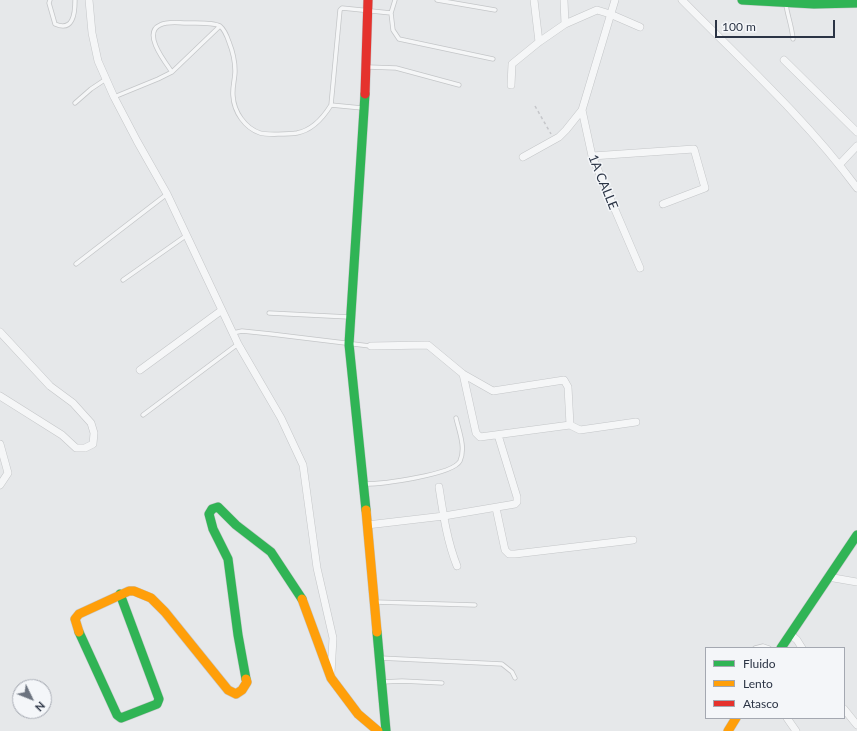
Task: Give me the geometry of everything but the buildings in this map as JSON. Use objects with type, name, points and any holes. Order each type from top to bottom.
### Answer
[{"type":"street","points":[[89,0],[92,33],[98,60],[114,97],[167,194],[238,344],[281,418],[303,465],[318,568],[333,638],[330,678]]},
{"type":"street","points":[[368,0],[364,108],[350,317],[350,344],[386,731]]},
{"type":"street","points":[[534,0],[539,42]]},
{"type":"street","points":[[564,0],[566,24]]},
{"type":"street","name":"1A CALLE","points":[[614,0],[582,110],[592,156],[640,268]]},
{"type":"street","points":[[682,0],[813,133],[857,188]]},
{"type":"street","points":[[742,0],[826,5],[857,3]]},
{"type":"street","points":[[511,85],[512,64],[539,42],[566,24],[597,10],[640,27]]},
{"type":"street","points":[[784,60],[857,132]]},
{"type":"street","points":[[523,157],[554,140],[566,130],[582,110]]},
{"type":"street","points":[[839,164],[857,146]]},
{"type":"street","points":[[592,156],[694,149],[705,188],[663,204]]},
{"type":"street","points":[[140,370],[222,310]]},
{"type":"street","points":[[0,332],[50,386],[73,403],[91,423],[94,433],[93,444],[85,448],[76,448],[62,435],[0,396]]},
{"type":"street","points":[[371,346],[428,345],[463,374],[492,392],[564,380],[568,387],[570,425]]},
{"type":"street","points":[[463,374],[478,435],[480,437],[570,425],[580,430],[636,422]]},
{"type":"street","points":[[367,525],[444,516],[515,504],[518,497],[498,435]]},
{"type":"street","points":[[0,444],[8,473],[0,485]]},
{"type":"street","points":[[439,487],[453,556],[457,566]]},
{"type":"street","points":[[120,594],[159,699],[157,704],[121,718],[117,715],[76,624],[76,619],[79,614],[120,594],[129,591],[134,591],[151,598],[165,612],[228,690],[236,694],[242,690],[247,682],[238,635],[228,559],[213,529],[209,514],[212,509],[218,507],[236,525],[271,552],[301,596],[330,678],[358,714],[378,731]]},
{"type":"street","points":[[496,508],[505,550],[509,554],[633,540]]},
{"type":"street","points":[[782,647],[857,535]]},
{"type":"street","points":[[828,577],[857,582]]},
{"type":"street","points":[[790,634],[797,640],[801,647]]},
{"type":"street","points":[[845,710],[857,725]]},
{"type":"street","points":[[728,731],[735,719]]},
{"type":"street","points":[[788,719],[796,731]]},
{"type":"lane","points":[[50,0],[49,4],[55,24],[60,26],[68,25],[72,21],[75,0]]},
{"type":"lane","points":[[395,0],[391,13],[393,30],[399,39],[493,59]]},
{"type":"lane","points":[[437,0],[495,10]]},
{"type":"lane","points":[[786,2],[793,39]]},
{"type":"lane","points":[[172,72],[159,55],[153,36],[154,30],[158,25],[167,23],[207,24],[220,26],[226,33],[234,54],[235,72],[233,96],[238,115],[248,126],[261,133],[299,132],[314,125],[324,116],[331,105],[340,10],[342,8],[391,13]]},
{"type":"lane","points":[[114,97],[172,72],[220,26]]},
{"type":"lane","points":[[366,67],[396,68],[459,85]]},
{"type":"lane","points":[[75,104],[91,89],[106,78]]},
{"type":"lane","points":[[331,105],[364,108]]},
{"type":"lane","points":[[76,264],[167,194]]},
{"type":"lane","points":[[123,280],[187,235]]},
{"type":"lane","points":[[269,313],[350,317]]},
{"type":"lane","points":[[233,333],[242,331],[257,332],[371,346]]},
{"type":"lane","points":[[143,415],[238,344]]},
{"type":"lane","points":[[364,484],[377,484],[395,481],[452,468],[460,462],[463,450],[456,418]]},
{"type":"lane","points":[[374,602],[475,605]]},
{"type":"lane","points":[[379,658],[502,664],[512,672],[515,678]]},
{"type":"lane","points":[[381,682],[402,681],[442,684]]},
{"type":"path","points":[[535,106],[554,140]]},
{"type":"traffic: fast","points":[[742,0],[814,4],[857,3]]},
{"type":"traffic: fast","points":[[365,94],[349,344],[366,510]]},
{"type":"traffic: fast","points":[[246,679],[238,635],[228,559],[213,529],[209,514],[212,509],[218,507],[236,525],[271,552],[302,599]]},
{"type":"traffic: fast","points":[[782,647],[857,535]]},
{"type":"traffic: fast","points":[[79,632],[117,715],[121,718],[157,704],[159,699],[120,594]]},
{"type":"traffic: fast","points":[[377,632],[386,731]]},
{"type":"traffic: slow","points":[[366,510],[377,632]]},
{"type":"traffic: slow","points":[[79,632],[75,619],[79,614],[129,591],[134,591],[151,598],[165,612],[228,690],[236,694],[242,690],[247,682],[246,679]]},
{"type":"traffic: slow","points":[[302,599],[331,678],[358,714],[378,731]]},
{"type":"traffic: slow","points":[[728,731],[735,719]]},
{"type":"traffic: jam","points":[[365,94],[368,0]]}]
